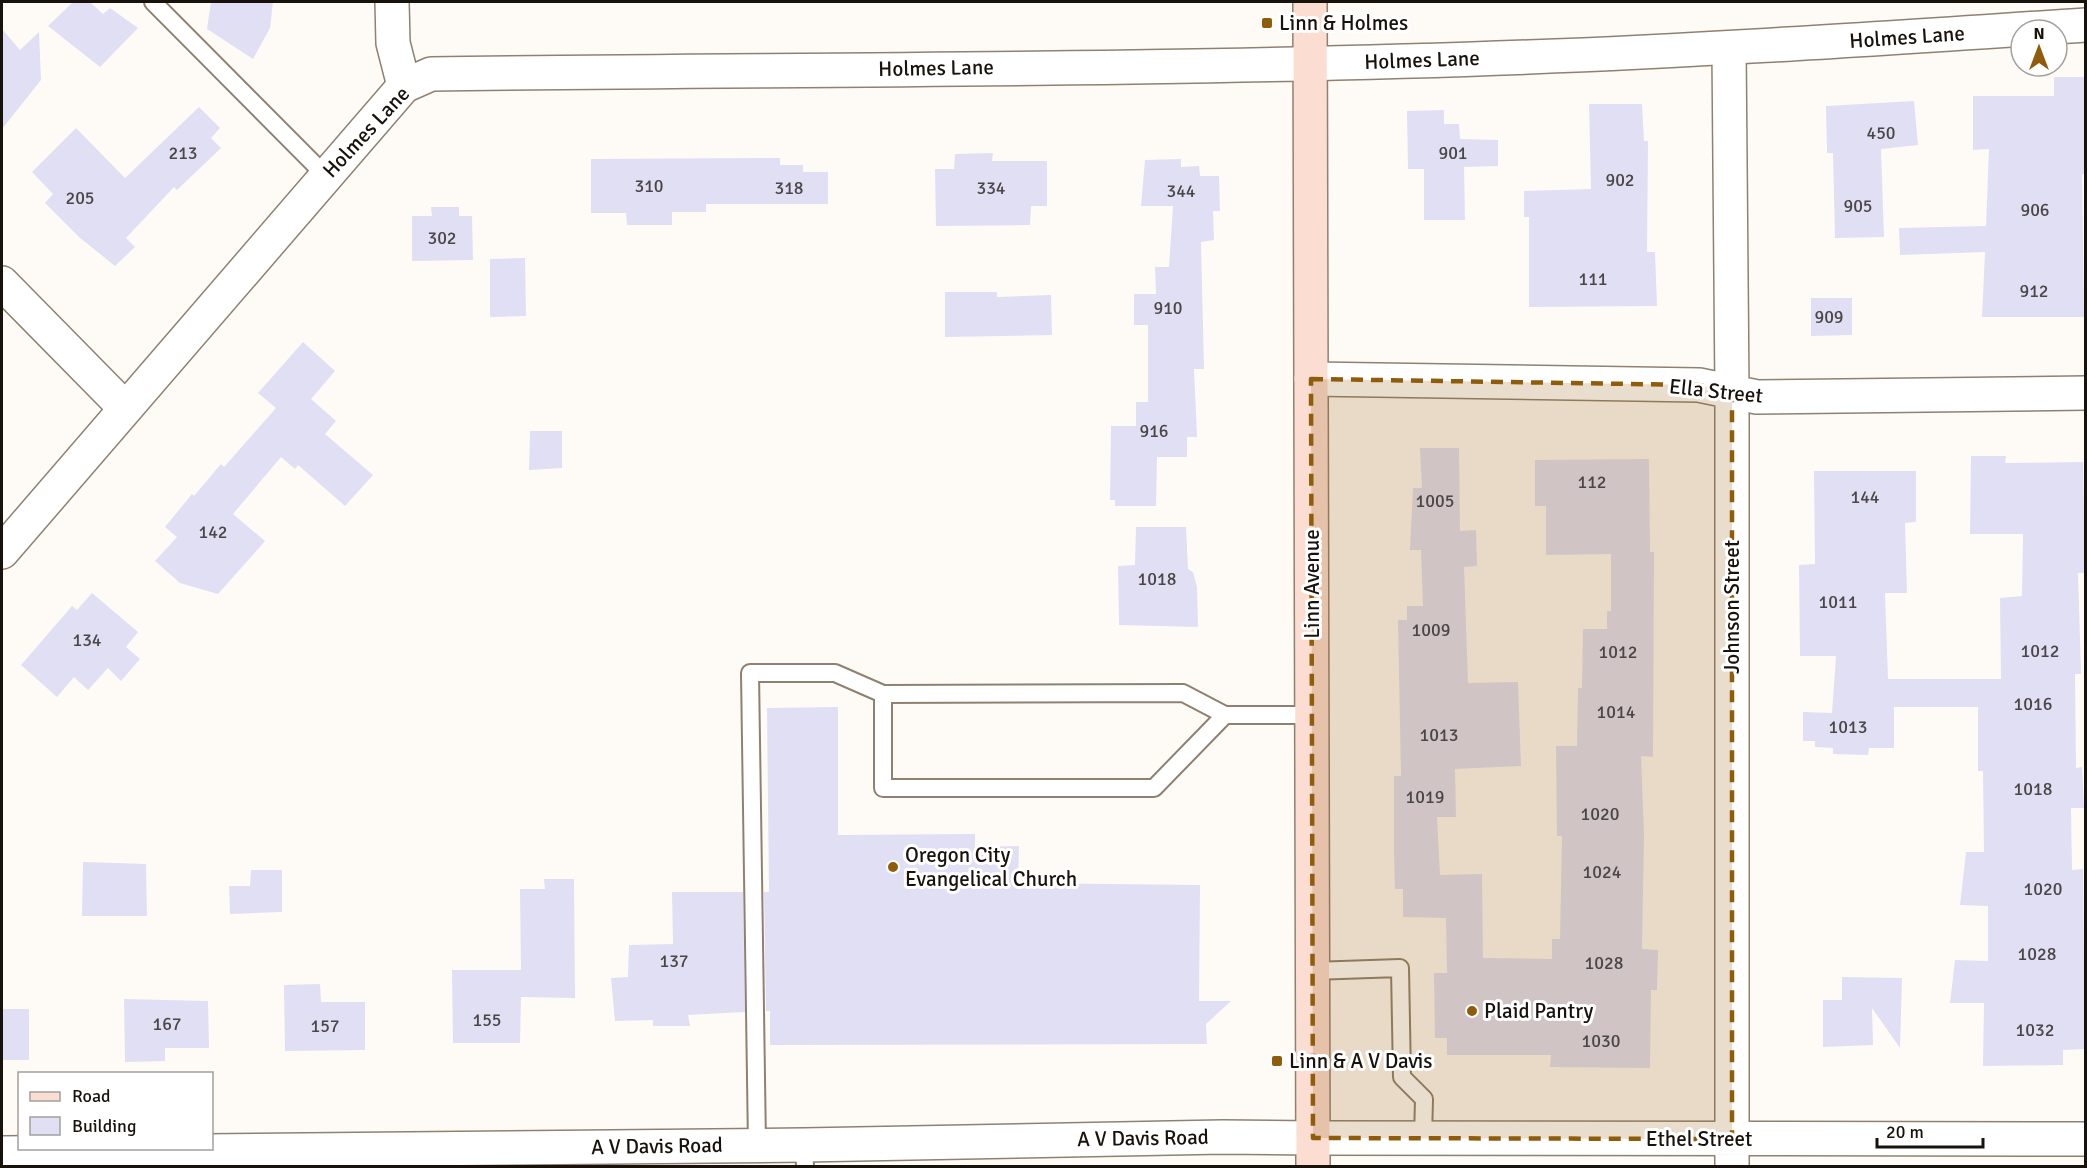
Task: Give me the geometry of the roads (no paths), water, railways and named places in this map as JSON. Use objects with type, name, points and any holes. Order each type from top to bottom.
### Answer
[{"type":"main road","name":"Linn Avenue","points":[[1310,2],[1313,1152]]},
{"type":"street","points":[[392,2],[393,43],[404,86]]},
{"type":"street","name":"Holmes Lane","points":[[2,552],[404,86],[431,74],[1311,63],[1729,48],[2085,25]]},
{"type":"street","name":"Johnson Street","points":[[1729,48],[1732,392],[1732,1153]]},
{"type":"street","points":[[2,283],[125,408]]},
{"type":"street","name":"Ella Street","points":[[1311,379],[1699,385],[1757,397],[2085,393]]},
{"type":"street","name":"A V Davis Road","points":[[2,1153],[682,1156],[757,1145],[805,1156],[1222,1137],[1313,1152]]},
{"type":"street","name":"Ethel Street","points":[[1313,1152],[1423,1138],[1732,1153],[2085,1139]]},
{"type":"lane","points":[[153,2],[325,175]]},
{"type":"lane","points":[[757,1145],[750,673],[836,673],[883,694],[1183,693],[1225,715],[1312,715]]},
{"type":"lane","points":[[883,694],[883,788],[1154,788],[1225,715]]},
{"type":"lane","points":[[1312,971],[1400,968],[1402,1077],[1424,1099],[1423,1138]]},
{"type":"place","name":"Linn & Holmes","points":[[1267,23]]},
{"type":"place","name":"Oregon City Evangelical Church","points":[[893,867]]},
{"type":"place","name":"Plaid Pantry","points":[[1472,1011]]},
{"type":"place","name":"Linn & A V Davis","points":[[1277,1061]]}]
